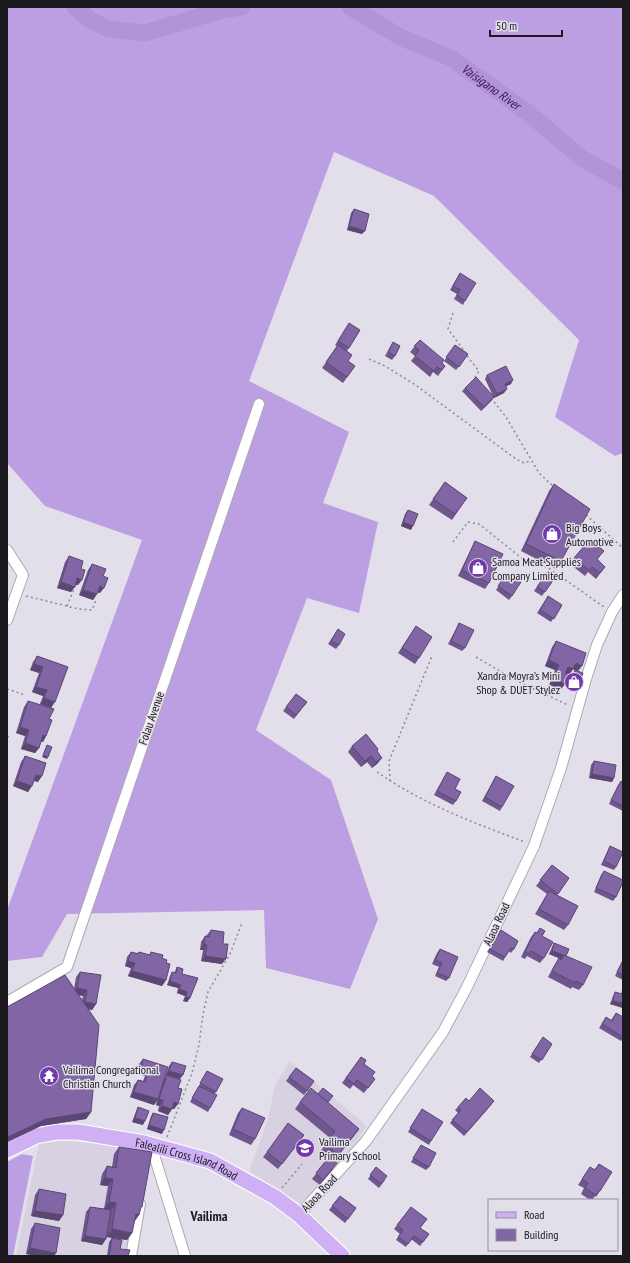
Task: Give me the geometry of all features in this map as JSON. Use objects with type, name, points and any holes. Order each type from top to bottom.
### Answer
[{"type":"main road","name":"Falealili Cross Island Road","points":[[7,1150],[36,1136],[56,1132],[78,1132],[157,1147],[210,1161],[275,1197],[298,1215],[342,1256]]},
{"type":"street","name":"Folau Avenue","points":[[7,1002],[67,966],[259,404]]},
{"type":"street","points":[[7,550],[23,575],[7,620]]},
{"type":"street","name":"Alaoa Road","points":[[298,1215],[366,1141],[443,1032],[467,987],[534,846],[561,768],[577,710],[598,645],[612,612],[623,595]]},
{"type":"street","points":[[147,1168],[157,1147]]},
{"type":"street","points":[[157,1147],[185,1256]]},
{"type":"street","points":[[131,1256],[142,1197]]},
{"type":"path","points":[[453,313],[448,329],[478,371],[474,379],[479,384]]},
{"type":"path","points":[[369,359],[385,366],[414,384],[516,459],[524,463],[530,461]]},
{"type":"path","points":[[488,394],[506,417],[530,461],[539,473],[556,488]]},
{"type":"path","points":[[584,513],[623,548]]},
{"type":"path","points":[[453,542],[468,522],[479,524],[524,560],[547,567],[612,612]]},
{"type":"path","points":[[67,606],[74,589]]},
{"type":"path","points":[[16,594],[67,606],[92,610],[96,600]]},
{"type":"path","points":[[390,781],[389,762],[432,656]]},
{"type":"path","points":[[476,657],[515,680],[577,710]]},
{"type":"path","points":[[7,689],[25,695]]},
{"type":"path","points":[[7,736],[11,738]]},
{"type":"path","points":[[378,772],[390,781],[456,816],[534,846]]},
{"type":"path","points":[[157,1147],[192,1073],[208,992],[230,954],[242,923]]},
{"type":"path","points":[[275,1197],[302,1164]]},
{"type":"shaded area","points":[[7,7],[623,7],[623,453],[615,456],[555,417],[579,340],[434,196],[334,152],[249,381],[349,432],[323,503],[378,522],[359,613],[307,598],[256,730],[331,780],[378,919],[350,989],[266,968],[264,910],[67,914],[42,957],[7,961],[7,910],[142,540],[45,506],[7,463]]},
{"type":"shaded area","name":"Vailima Primary School","points":[[290,1061],[367,1126],[336,1169],[304,1206],[249,1171],[268,1119],[275,1085]]},
{"type":"shaded area","points":[[64,1141],[121,1145],[145,1153],[127,1256],[16,1256],[39,1143]]},
{"type":"shaded area","points":[[22,1154],[33,1156],[13,1256],[7,1256],[7,1162]]},
{"type":"building","points":[[354,209],[369,214],[365,231],[349,226]]},
{"type":"building","points":[[460,273],[476,283],[465,301],[457,295],[460,290],[453,286]]},
{"type":"building","points":[[349,323],[360,330],[349,348],[338,341]]},
{"type":"building","points":[[420,340],[444,360],[442,363],[445,366],[442,370],[437,367],[434,371],[415,356],[419,350],[414,346]]},
{"type":"building","points":[[393,342],[400,346],[395,356],[388,352]]},
{"type":"building","points":[[338,345],[352,355],[348,361],[355,366],[347,377],[326,362]]},
{"type":"building","points":[[455,345],[468,354],[459,367],[446,357]]},
{"type":"building","points":[[506,366],[513,380],[505,384],[507,389],[497,394],[487,375]]},
{"type":"building","points":[[476,377],[494,397],[484,407],[465,388]]},
{"type":"building","points":[[445,482],[467,498],[455,514],[433,499]]},
{"type":"building","name":"Big Boys Automotive","points":[[554,484],[590,509],[561,561],[526,544]]},
{"type":"building","points":[[408,510],[418,514],[413,526],[403,522]]},
{"type":"building","points":[[590,539],[604,551],[597,559],[605,567],[600,573],[592,567],[589,570],[574,558]]},
{"type":"building","name":"Samoa Meat Supplies Company Limited","points":[[475,541],[503,554],[489,583],[462,570]]},
{"type":"building","points":[[69,556],[83,561],[81,569],[85,570],[82,580],[77,578],[75,587],[61,582]]},
{"type":"building","points":[[92,564],[106,569],[103,576],[108,578],[104,588],[100,586],[97,594],[83,590]]},
{"type":"building","points":[[548,571],[556,576],[545,592],[537,587]]},
{"type":"building","points":[[507,573],[521,582],[512,596],[498,586]]},
{"type":"building","points":[[548,596],[562,605],[554,619],[540,610]]},
{"type":"building","points":[[459,623],[474,630],[465,648],[451,641]]},
{"type":"building","points":[[416,626],[432,637],[419,658],[402,648]]},
{"type":"building","points":[[338,629],[345,634],[339,645],[331,641]]},
{"type":"building","points":[[556,641],[586,653],[582,666],[576,663],[573,669],[568,667],[565,674],[568,676],[565,684],[553,679],[559,665],[549,660]]},
{"type":"building","points":[[37,656],[68,667],[55,702],[44,698],[47,690],[36,687],[43,667],[34,664]]},
{"type":"building","points":[[575,670],[583,673],[579,685],[571,683]]},
{"type":"building","points":[[296,694],[307,702],[296,715],[286,707]]},
{"type":"building","points":[[28,701],[54,709],[49,719],[52,720],[46,736],[43,735],[39,748],[25,743],[29,730],[20,727]]},
{"type":"building","points":[[366,734],[378,749],[377,751],[382,758],[376,762],[371,756],[365,761],[352,746]]},
{"type":"building","points":[[47,745],[52,747],[48,757],[43,755]]},
{"type":"building","points":[[25,756],[46,763],[42,776],[36,775],[32,786],[17,781]]},
{"type":"building","points":[[594,761],[616,765],[614,778],[592,774]]},
{"type":"building","points":[[447,772],[460,779],[455,789],[461,792],[456,801],[437,791]]},
{"type":"building","points":[[496,776],[514,786],[502,807],[485,797]]},
{"type":"building","points":[[621,781],[623,783],[623,806],[611,800]]},
{"type":"building","points":[[610,846],[623,852],[616,867],[604,861]]},
{"type":"building","points":[[552,865],[569,878],[558,894],[540,880]]},
{"type":"building","points":[[604,871],[623,880],[616,897],[596,888]]},
{"type":"building","points":[[549,891],[578,906],[568,925],[539,909]]},
{"type":"building","points":[[540,928],[545,931],[542,936],[553,942],[544,958],[531,951],[529,954],[525,952],[535,932],[537,933]]},
{"type":"building","points":[[211,930],[224,932],[223,944],[228,944],[226,959],[205,956],[207,945],[204,944],[205,936],[209,937]]},
{"type":"building","points":[[501,930],[518,941],[514,949],[511,948],[505,957],[490,949]]},
{"type":"building","points":[[554,943],[569,949],[566,956],[552,951]]},
{"type":"building","points":[[440,949],[458,957],[449,978],[437,973],[442,963],[435,960]]},
{"type":"building","points":[[131,952],[138,954],[139,952],[150,955],[151,952],[163,955],[162,958],[167,960],[166,963],[170,964],[166,980],[132,971],[135,963],[128,961]]},
{"type":"building","points":[[564,955],[592,967],[583,985],[576,981],[575,983],[552,971],[559,958],[561,960]]},
{"type":"building","points":[[623,961],[623,975],[617,972]]},
{"type":"building","points":[[177,967],[183,969],[182,974],[198,978],[190,998],[186,997],[187,992],[179,989],[181,985],[170,981],[172,972],[176,973]]},
{"type":"building","points":[[80,972],[101,975],[96,1004],[85,1002],[87,990],[77,988]]},
{"type":"building","name":"Vailima Congregational Christian Church","points":[[65,975],[99,1025],[91,1112],[46,1119],[8,1137],[7,1007]]},
{"type":"building","points":[[615,992],[622,994],[623,992],[623,1003],[613,1001]]},
{"type":"building","points":[[616,1013],[623,1017],[623,1037],[602,1024],[606,1017],[612,1021]]},
{"type":"building","points":[[543,1037],[552,1044],[542,1060],[532,1054]]},
{"type":"building","points":[[361,1057],[366,1060],[364,1064],[375,1072],[372,1076],[375,1079],[368,1088],[357,1080],[354,1084],[346,1078]]},
{"type":"building","points":[[143,1059],[168,1067],[158,1099],[134,1092],[138,1080],[145,1082],[149,1070],[141,1067]]},
{"type":"building","points":[[172,1062],[186,1066],[183,1075],[169,1071]]},
{"type":"building","points":[[296,1068],[314,1081],[307,1091],[289,1077]]},
{"type":"building","points":[[207,1071],[223,1079],[216,1092],[200,1083]]},
{"type":"building","points":[[167,1075],[181,1080],[178,1088],[182,1089],[178,1104],[174,1102],[172,1109],[162,1106],[163,1100],[159,1099]]},
{"type":"building","points":[[199,1086],[217,1095],[210,1108],[192,1098]]},
{"type":"building","points":[[311,1088],[359,1129],[338,1155],[325,1144],[335,1131],[300,1102]]},
{"type":"building","points":[[323,1088],[333,1096],[328,1102],[318,1094]]},
{"type":"building","points":[[480,1088],[494,1101],[467,1132],[452,1120],[461,1110],[458,1107],[466,1098],[469,1101]]},
{"type":"building","points":[[138,1107],[149,1111],[145,1121],[135,1118]]},
{"type":"building","points":[[242,1108],[265,1118],[255,1139],[233,1129]]},
{"type":"building","points":[[422,1109],[443,1122],[431,1141],[410,1128]]},
{"type":"building","points":[[153,1113],[168,1117],[164,1130],[149,1125]]},
{"type":"building","points":[[288,1123],[304,1135],[282,1164],[267,1152]]},
{"type":"building","points":[[421,1145],[436,1153],[429,1167],[413,1158]]},
{"type":"building","points":[[119,1147],[152,1152],[142,1207],[139,1215],[136,1214],[132,1233],[112,1229],[116,1203],[109,1202],[113,1179],[105,1178],[107,1166],[116,1168]]},
{"type":"building","points":[[329,1157],[337,1163],[323,1180],[316,1173]]},
{"type":"building","points":[[599,1164],[612,1172],[596,1195],[585,1188],[588,1183],[582,1179],[590,1167],[595,1170]]},
{"type":"building","points":[[376,1167],[387,1176],[381,1184],[370,1175]]},
{"type":"building","points":[[39,1189],[66,1194],[63,1215],[35,1211]]},
{"type":"building","points":[[340,1196],[356,1208],[348,1219],[332,1206]]},
{"type":"building","points":[[90,1207],[111,1210],[106,1239],[85,1236]]},
{"type":"building","points":[[411,1207],[427,1219],[420,1228],[429,1234],[423,1242],[414,1236],[408,1244],[398,1237],[403,1230],[397,1225]]},
{"type":"building","points":[[35,1223],[60,1228],[56,1253],[30,1248]]},
{"type":"building","points":[[112,1238],[122,1240],[120,1249],[130,1250],[128,1256],[109,1256]]},
{"type":"waterway","name":"Vaisigano River","points":[[75,7],[90,20],[108,29],[145,33],[219,11],[242,7]]},
{"type":"waterway","name":"Vaisigano River","points":[[350,7],[402,38],[451,58],[527,112],[583,159],[623,181]]},
{"type":"place","name":"Big Boys Automotive","points":[[552,534]]},
{"type":"place","name":"Samoa Meat Supplies Company Limited","points":[[478,568]]},
{"type":"place","name":"Xandra Moyra’s Mini Shop & DUET Stylez","points":[[574,682]]},
{"type":"place","name":"Vailima Congregational Christian Church","points":[[49,1076]]},
{"type":"place","name":"Vailima Primary School","points":[[305,1148]]},
{"type":"district","name":"Vailima","points":[[209,1216]]}]
